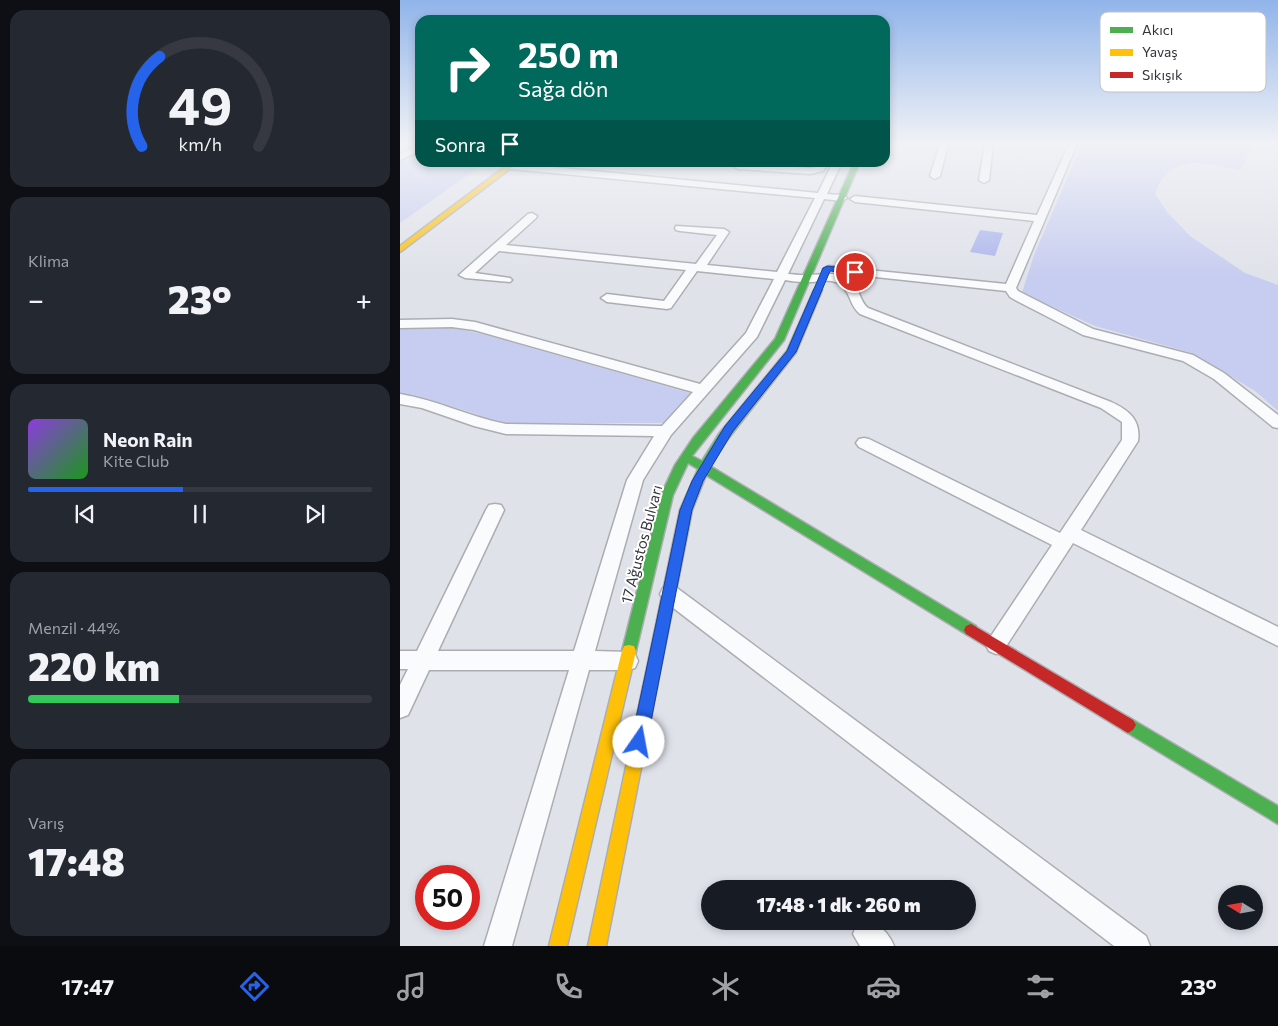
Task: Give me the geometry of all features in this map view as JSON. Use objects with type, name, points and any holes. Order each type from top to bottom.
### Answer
[{"type":"main road","points":[[448,199],[467,188]]},
{"type":"main road","points":[[400,250],[479,188]]},
{"type":"main road","name":"17 Ağustos Bulvarı","points":[[558,946],[663,510],[672,482],[702,434],[779,340],[846,188]]},
{"type":"main road","points":[[854,203],[859,188]]},
{"type":"main road","points":[[597,946],[686,510],[704,467],[729,429],[791,352],[827,268]]},
{"type":"main road","points":[[686,458],[704,467],[1278,816]]},
{"type":"street","points":[[776,188],[820,199],[842,198]]},
{"type":"street","points":[[498,946],[635,480],[647,458],[666,431],[752,334],[825,188]]},
{"type":"street","points":[[1010,288],[1053,188]]},
{"type":"street","points":[[854,203],[1038,222]]},
{"type":"street","points":[[506,280],[465,276],[532,216]]},
{"type":"street","points":[[607,298],[667,305],[724,232],[680,228]]},
{"type":"street","points":[[497,247],[806,280],[827,268],[1010,288]]},
{"type":"street","points":[[827,268],[849,284],[857,306],[864,311],[1106,405],[1125,416],[1132,428],[1130,441],[996,645]]},
{"type":"street","points":[[1010,288],[1014,294],[1021,298],[1088,332],[1180,355],[1199,364],[1248,398],[1278,424]]},
{"type":"street","points":[[400,324],[452,323],[475,326],[704,390]]},
{"type":"street","points":[[400,399],[428,405],[494,428],[515,430],[666,431]]},
{"type":"street","points":[[864,443],[1278,637]]},
{"type":"street","points":[[400,708],[495,510]]},
{"type":"street","points":[[670,594],[1136,946]]},
{"type":"street","points":[[400,660],[628,661]]},
{"type":"shaded area","points":[[400,188],[449,188],[400,223]]},
{"type":"shaded area","points":[[1063,188],[1158,188],[1155,194],[1167,212],[1190,236],[1245,273],[1278,285],[1278,411],[1255,391],[1192,353],[1095,326],[1022,293],[1034,255]]},
{"type":"shaded area","points":[[980,230],[1003,233],[995,256],[970,252]]},
{"type":"shaded area","points":[[400,328],[455,328],[486,335],[693,394],[666,423],[504,423],[445,404],[400,394]]},
{"type":"traffic: fast","points":[[629,651],[667,495],[681,465],[697,441],[779,340],[846,188]]},
{"type":"traffic: fast","points":[[650,687],[686,510],[704,467],[723,437],[791,352],[818,290]]},
{"type":"traffic: fast","points":[[691,460],[971,630]]},
{"type":"traffic: fast","points":[[1128,725],[1278,816]]},
{"type":"traffic: slow","points":[[400,250],[482,188]]},
{"type":"traffic: slow","points":[[558,946],[629,651]]},
{"type":"traffic: slow","points":[[597,946],[650,687]]},
{"type":"traffic: jam","points":[[971,630],[1128,725]]},
{"type":"route","points":[[639,742],[686,510],[697,481],[723,437],[796,344],[827,268],[855,272]]}]
